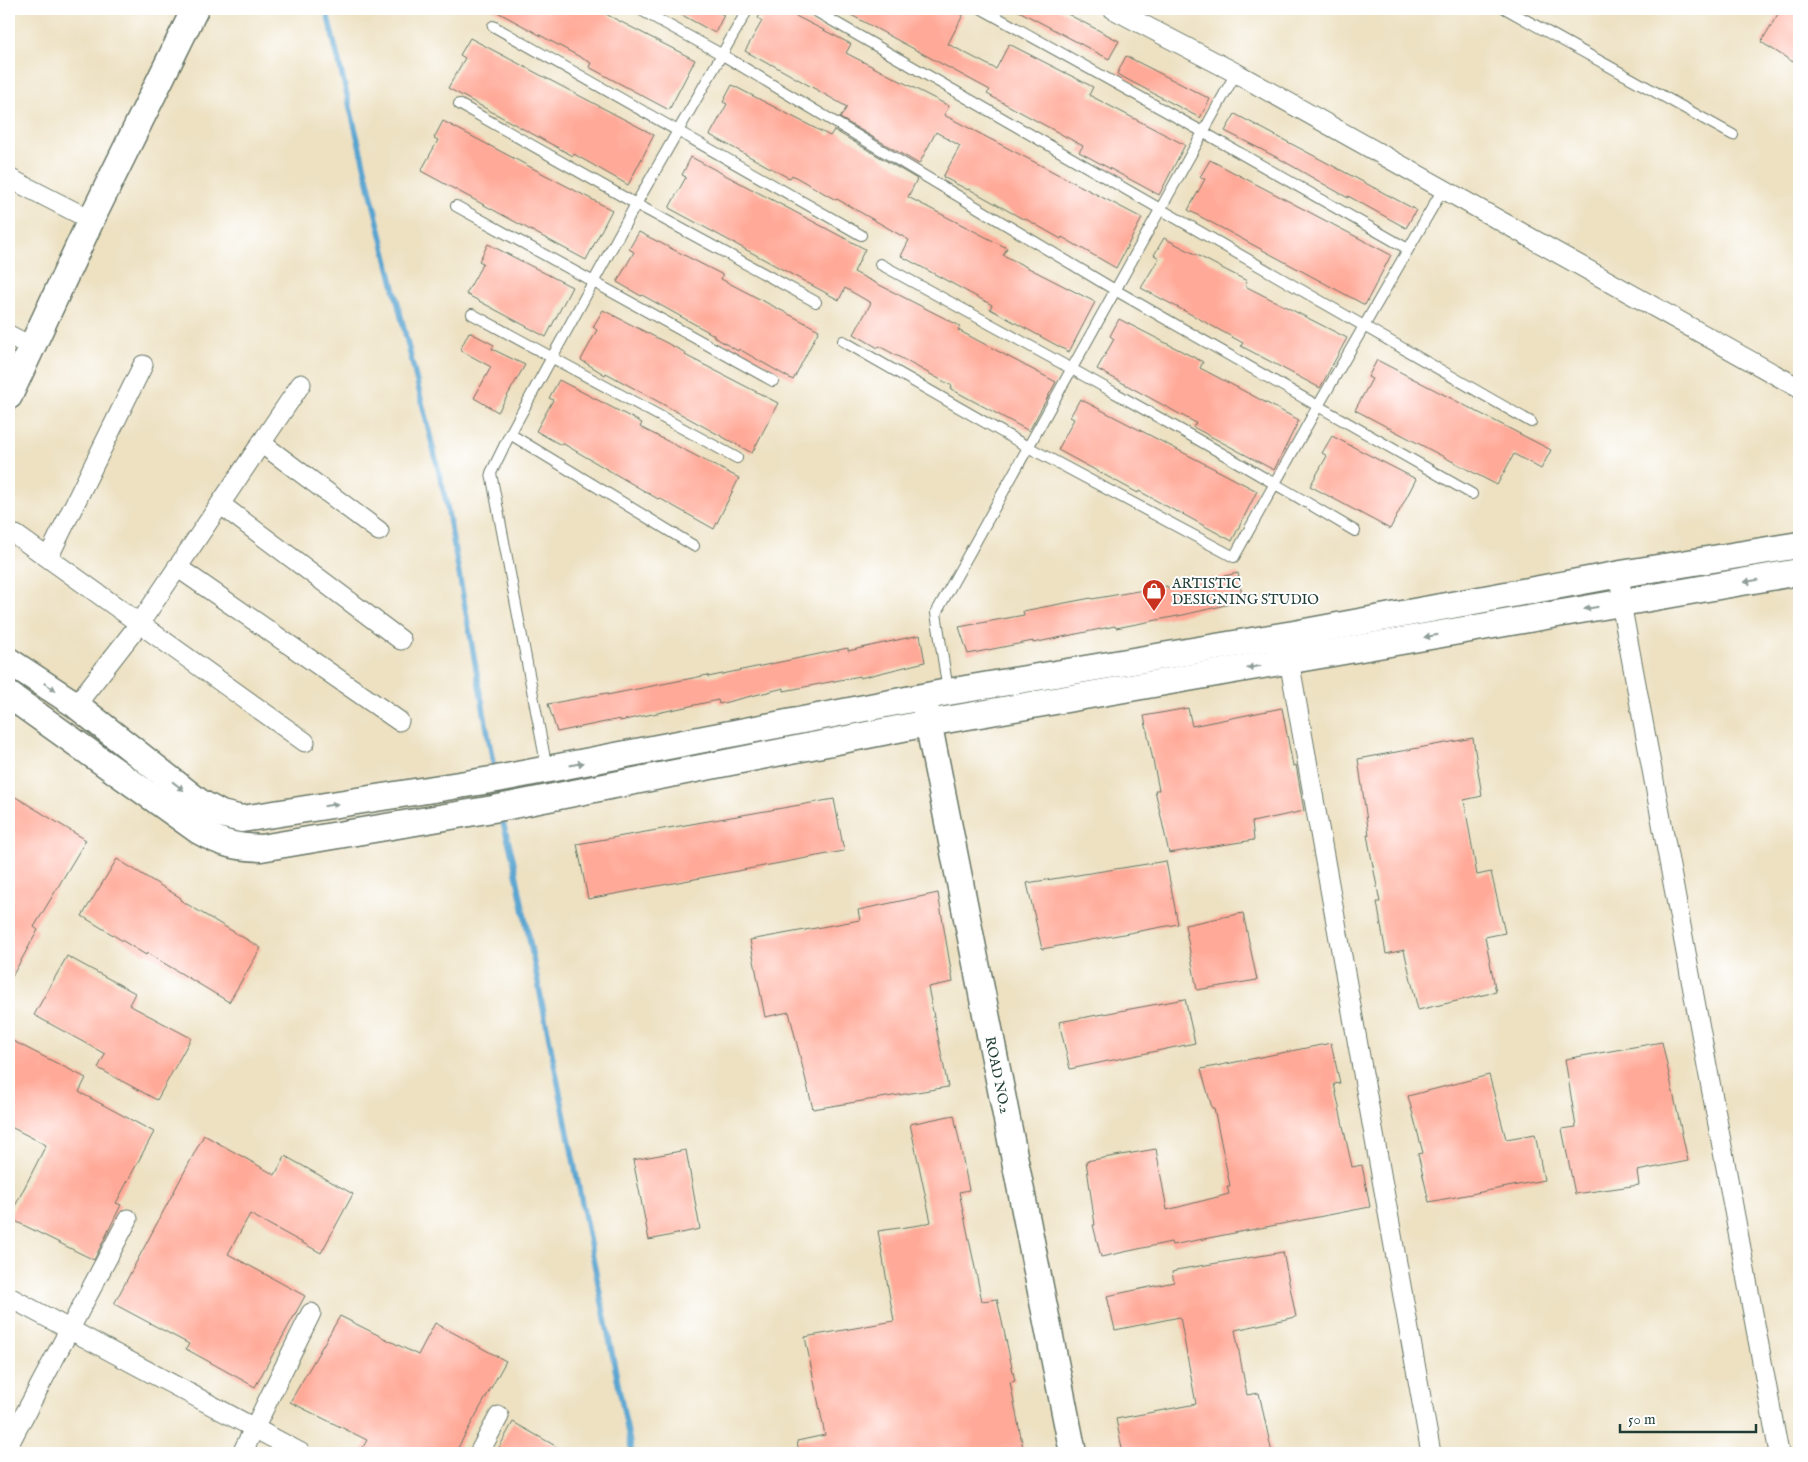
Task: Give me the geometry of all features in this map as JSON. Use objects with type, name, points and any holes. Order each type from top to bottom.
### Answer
[{"type":"main road","points":[[9,396],[91,220],[196,9]]},
{"type":"main road","points":[[9,661],[76,705],[199,802],[221,814],[242,819],[547,770],[948,692],[1294,634],[1621,574],[1799,545]]},
{"type":"main road","points":[[9,695],[200,831],[216,840],[238,847],[261,848],[493,809],[928,723],[1799,572]]},
{"type":"main road","name":"ROAD NO.2","points":[[923,697],[1073,1453]]},
{"type":"main road","points":[[488,780],[493,809]]},
{"type":"street","points":[[1112,9],[1236,73],[1799,388]]},
{"type":"street","points":[[9,178],[91,220]]},
{"type":"street","points":[[9,335],[32,347]]},
{"type":"street","points":[[48,558],[143,365]]},
{"type":"street","points":[[76,705],[140,623],[301,384]]},
{"type":"street","points":[[261,444],[379,531]]},
{"type":"street","points":[[220,504],[401,640]]},
{"type":"street","points":[[16,535],[305,742]]},
{"type":"street","points":[[177,567],[399,721]]},
{"type":"street","points":[[1621,574],[1621,603],[1779,1453]]},
{"type":"street","points":[[1294,634],[1289,660],[1431,1453]]},
{"type":"street","points":[[9,1444],[128,1219]]},
{"type":"street","points":[[9,1297],[301,1453]]},
{"type":"street","points":[[242,1453],[312,1313]]},
{"type":"street","points":[[479,1453],[499,1416]]},
{"type":"lane","points":[[639,9],[721,54],[1115,290],[1472,494]]},
{"type":"lane","points":[[547,770],[491,473],[510,434],[636,204],[748,9]]},
{"type":"lane","points":[[812,9],[1531,422]]},
{"type":"lane","points":[[982,9],[1408,249]]},
{"type":"lane","points":[[1506,9],[1733,135]]},
{"type":"lane","points":[[494,26],[862,235]]},
{"type":"lane","points":[[948,692],[936,613],[1236,73]]},
{"type":"lane","points":[[459,104],[636,204],[816,302]]},
{"type":"lane","points":[[843,341],[1028,446],[1234,557],[1318,406],[1443,189]]},
{"type":"lane","points":[[456,206],[773,381]]},
{"type":"lane","points":[[880,264],[1072,368],[1355,532]]},
{"type":"lane","points":[[472,314],[737,458]]},
{"type":"lane","points":[[510,434],[694,546]]},
{"type":"building","points":[[492,9],[596,9],[695,60],[669,110],[589,67],[591,63]]},
{"type":"building","points":[[671,9],[712,9],[724,15],[715,33]]},
{"type":"building","points":[[763,9],[782,9],[851,44],[846,53],[949,106],[944,115],[1142,218],[1116,268],[1062,237],[1061,239],[943,177],[960,146],[936,132],[919,164],[840,118],[847,107],[745,51],[762,21],[758,18]]},
{"type":"building","points":[[840,9],[952,9],[963,15],[948,44],[996,69],[1009,44],[1093,87],[1089,95],[1185,145],[1159,195],[1079,152],[1083,146],[987,94],[990,90]]},
{"type":"building","points":[[1015,9],[1058,9],[1119,41],[1109,59]]},
{"type":"building","points":[[1781,9],[1799,9],[1799,51],[1793,62],[1761,42]]},
{"type":"building","points":[[470,38],[654,135],[628,185],[574,154],[573,156],[448,88],[465,58],[460,55]]},
{"type":"building","points":[[1126,56],[1210,99],[1200,118],[1117,74]]},
{"type":"building","points":[[732,85],[830,136],[834,130],[917,179],[908,197],[1007,248],[1003,255],[1095,302],[1069,352],[990,309],[992,305],[901,256],[909,240],[792,175],[790,178],[787,177],[710,135],[727,104],[723,102]]},
{"type":"building","points":[[1235,114],[1416,210],[1406,228],[1225,131]]},
{"type":"building","points":[[443,121],[612,210],[586,260],[421,171],[438,140],[434,138]]},
{"type":"building","points":[[691,157],[865,249],[854,272],[960,326],[958,330],[1056,382],[1029,431],[951,389],[952,386],[854,334],[871,303],[845,288],[839,300],[669,208],[686,177],[682,175]]},
{"type":"building","points":[[1210,160],[1391,255],[1365,305],[1188,210],[1205,179],[1200,177]]},
{"type":"building","points":[[639,232],[723,275],[721,279],[819,330],[793,380],[617,282],[634,252],[629,249]]},
{"type":"building","points":[[1164,238],[1247,281],[1245,286],[1347,338],[1320,388],[1241,346],[1243,343],[1141,288],[1159,258],[1154,255]]},
{"type":"building","points":[[488,244],[572,287],[546,337],[466,294],[483,263],[479,261]]},
{"type":"building","points":[[603,310],[778,403],[752,453],[606,373],[605,375],[581,360],[597,330],[593,327]]},
{"type":"building","points":[[1119,319],[1203,362],[1200,368],[1299,420],[1274,470],[1193,427],[1196,423],[1097,369],[1114,339],[1110,336]]},
{"type":"building","points":[[469,332],[494,345],[492,349],[525,365],[498,412],[474,398],[491,367],[460,350]]},
{"type":"building","points":[[1377,360],[1551,450],[1541,469],[1514,454],[1497,485],[1355,410],[1372,379],[1368,377]]},
{"type":"building","points":[[559,380],[642,423],[640,427],[739,478],[714,529],[562,443],[561,445],[536,431],[553,400],[549,398]]},
{"type":"building","points":[[1080,399],[1257,491],[1232,541],[1058,450],[1074,419],[1070,417]]},
{"type":"building","points":[[1332,436],[1416,479],[1390,529],[1310,486],[1327,456],[1322,453]]},
{"type":"building","points":[[1238,573],[1243,601],[1116,628],[1115,626],[968,654],[959,627],[1024,615],[1023,611],[1091,598],[1167,586],[1168,588]]},
{"type":"building","points":[[920,635],[925,662],[860,678],[860,676],[784,691],[784,688],[719,704],[718,700],[557,732],[548,704],[607,693],[607,695],[708,675],[708,677],[848,648],[848,651]]},
{"type":"building","points":[[1188,708],[1192,726],[1282,708],[1293,766],[1296,765],[1304,811],[1252,822],[1254,840],[1169,853],[1155,790],[1159,790],[1144,716]]},
{"type":"building","points":[[1473,738],[1482,796],[1464,800],[1477,875],[1491,872],[1505,933],[1485,937],[1496,992],[1418,1010],[1404,950],[1386,954],[1377,902],[1380,902],[1367,835],[1369,835],[1358,759]]},
{"type":"building","points":[[9,793],[86,840],[34,927],[38,930],[9,982]]},
{"type":"building","points":[[834,799],[844,851],[588,899],[577,844]]},
{"type":"building","points":[[117,859],[181,898],[180,900],[261,948],[229,1002],[82,916]]},
{"type":"building","points":[[1166,861],[1178,924],[1042,949],[1027,883]]},
{"type":"building","points":[[938,893],[953,982],[928,987],[948,1087],[813,1109],[789,1012],[765,1017],[750,940],[860,920],[858,910]]},
{"type":"building","points":[[1243,913],[1257,980],[1197,990],[1185,925]]},
{"type":"building","points":[[67,956],[135,993],[129,1005],[191,1038],[157,1100],[98,1068],[105,1054],[34,1015]]},
{"type":"building","points":[[1185,999],[1195,1043],[1070,1069],[1059,1022]]},
{"type":"building","points":[[9,1039],[86,1078],[79,1092],[154,1132],[116,1203],[121,1205],[94,1260],[9,1218],[46,1145],[9,1126]]},
{"type":"building","points":[[1662,1042],[1688,1161],[1637,1171],[1639,1185],[1575,1194],[1562,1129],[1576,1127],[1565,1059]]},
{"type":"building","points":[[1331,1043],[1340,1083],[1334,1084],[1352,1167],[1362,1165],[1370,1207],[1172,1245],[1171,1242],[1101,1257],[1093,1225],[1095,1225],[1086,1161],[1156,1149],[1167,1210],[1229,1194],[1227,1186],[1230,1186],[1214,1108],[1212,1108],[1201,1069]]},
{"type":"building","points":[[1489,1075],[1506,1139],[1535,1134],[1544,1180],[1429,1202],[1418,1154],[1423,1153],[1408,1096]]},
{"type":"building","points":[[954,1115],[969,1190],[959,1192],[982,1301],[997,1299],[1015,1381],[1010,1382],[1024,1453],[799,1453],[797,1441],[825,1435],[805,1337],[894,1321],[878,1231],[931,1222],[910,1124]]},
{"type":"building","points":[[204,1135],[275,1175],[285,1156],[353,1194],[321,1253],[250,1214],[228,1254],[305,1296],[255,1387],[186,1349],[189,1344],[114,1304]]},
{"type":"building","points":[[686,1150],[700,1229],[649,1240],[633,1160]]},
{"type":"building","points":[[1283,1252],[1296,1317],[1235,1330],[1247,1395],[1259,1393],[1272,1453],[1123,1453],[1116,1419],[1196,1404],[1180,1317],[1115,1330],[1107,1296],[1174,1282],[1172,1272],[1176,1270]]},
{"type":"building","points":[[340,1316],[418,1355],[435,1323],[506,1361],[455,1453],[371,1453],[362,1449],[367,1440],[290,1402]]},
{"type":"building","points":[[513,1422],[568,1453],[496,1453]]},
{"type":"waterway","points":[[326,9],[446,501],[494,768]]},
{"type":"waterway","points":[[502,819],[513,858],[632,1453]]},
{"type":"place","name":"ARTISTIC DESIGNING STUDIO","points":[[1154,612]]}]
